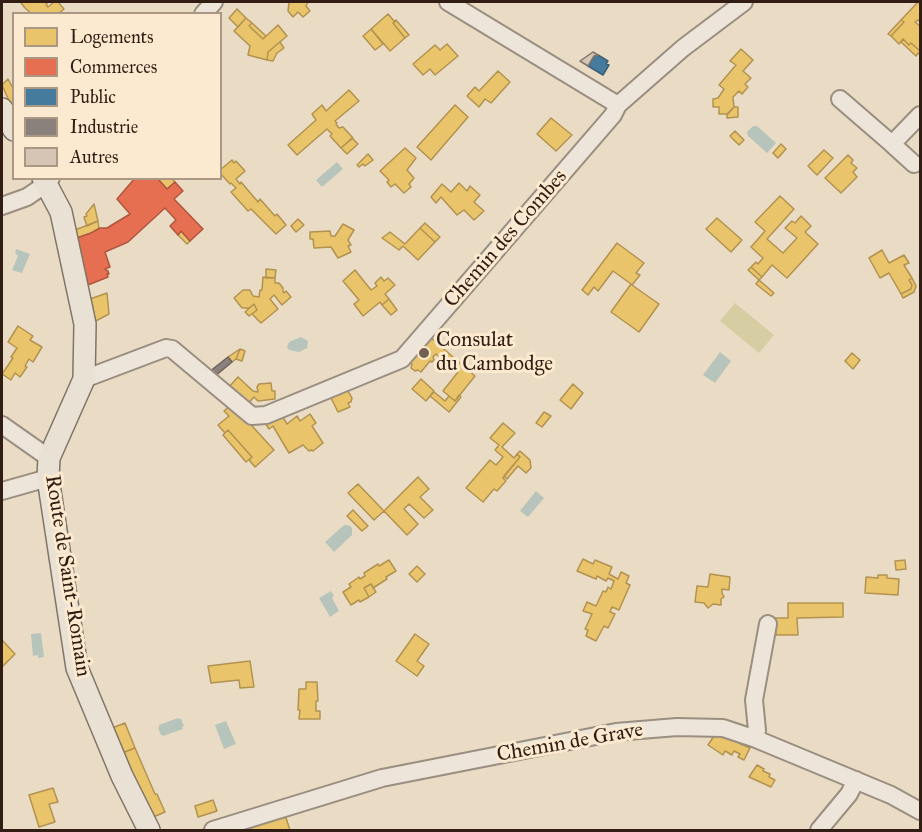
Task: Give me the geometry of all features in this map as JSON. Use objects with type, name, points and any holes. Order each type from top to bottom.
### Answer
[{"type":"main road","points":[[2,109],[12,126]]},
{"type":"main road","name":"Route de Saint-Romain","points":[[47,180],[61,212],[85,324],[84,379],[48,468],[77,668],[122,776],[149,831]]},
{"type":"street","points":[[448,2],[618,105]]},
{"type":"street","name":"Chemin des Combes","points":[[84,379],[166,348],[172,349],[252,416],[266,415],[402,359],[613,115],[618,105],[683,48],[744,2]]},
{"type":"street","points":[[840,99],[919,167]]},
{"type":"street","points":[[892,144],[920,117]]},
{"type":"street","points":[[2,207],[27,197],[47,180]]},
{"type":"street","points":[[2,425],[48,468],[2,491]]},
{"type":"street","points":[[756,739],[754,700],[768,624]]},
{"type":"street","name":"Chemin de Grave","points":[[213,831],[382,778],[616,732],[677,727],[723,728],[756,739],[891,795],[921,811]]},
{"type":"street","points":[[819,831],[849,794],[856,780]]},
{"type":"shaded area","points":[[753,126],[757,126],[776,143],[767,153],[748,136],[747,132]]},
{"type":"shaded area","points":[[337,162],[343,169],[322,187],[316,180]]},
{"type":"shaded area","points":[[16,249],[30,254],[22,273],[12,270],[18,256],[15,253]]},
{"type":"shaded area","points":[[735,303],[774,335],[759,353],[720,321]]},
{"type":"shaded area","points":[[301,337],[308,341],[307,348],[299,352],[289,350],[287,347],[289,342]]},
{"type":"shaded area","points":[[720,352],[731,361],[715,383],[703,375]]},
{"type":"shaded area","points":[[536,491],[544,498],[528,517],[520,511]]},
{"type":"shaded area","points":[[346,525],[352,528],[352,535],[334,552],[325,542]]},
{"type":"shaded area","points":[[331,591],[339,611],[330,617],[319,598]]},
{"type":"shaded area","points":[[41,633],[44,657],[38,658],[38,655],[33,656],[31,634]]},
{"type":"shaded area","points":[[181,719],[183,729],[161,735],[159,725]]},
{"type":"shaded area","points":[[226,721],[236,744],[224,749],[215,725]]},
{"type":"building: Logements","points":[[49,2],[46,4],[48,7],[58,2],[64,9],[60,12],[30,12],[21,3]]},
{"type":"building: Logements","points":[[289,2],[308,2],[306,6],[310,11],[303,17],[298,12],[293,17],[288,11]]},
{"type":"building: Logements","points":[[920,2],[920,22],[918,20],[915,22],[920,26],[920,51],[903,39],[899,44],[891,36],[904,22],[901,20]]},
{"type":"building: Logements","points":[[237,9],[246,18],[238,27],[229,18]]},
{"type":"building: Logements","points":[[388,14],[405,38],[390,51],[371,29]]},
{"type":"building: Logements","points":[[246,18],[252,23],[249,26],[263,39],[278,25],[287,36],[268,52],[267,60],[248,55],[250,46],[234,31]]},
{"type":"building: Logements","points":[[396,20],[409,35],[405,38],[393,23]]},
{"type":"building: Logements","points":[[901,20],[904,22],[891,36],[888,34]]},
{"type":"building: Logements","points":[[252,23],[266,36],[263,39],[249,26]]},
{"type":"building: Logements","points":[[371,29],[383,44],[375,50],[363,36]]},
{"type":"building: Logements","points":[[903,39],[920,51],[920,55],[918,53],[916,56],[901,42]]},
{"type":"building: Logements","points":[[280,42],[284,48],[277,53],[273,61],[267,60],[268,52]]},
{"type":"building: Logements","points":[[447,44],[458,56],[435,75],[430,69],[423,75],[413,64],[435,45],[440,50]]},
{"type":"building: Logements","points":[[741,49],[753,60],[743,71],[751,78],[745,84],[748,87],[742,94],[739,91],[733,97],[734,107],[728,114],[719,114],[719,107],[713,107],[713,99],[718,98],[724,89],[719,85],[736,65],[730,61]]},
{"type":"building: Logements","points":[[498,71],[510,82],[491,103],[485,99],[479,107],[467,96],[475,87],[479,91]]},
{"type":"building: Logements","points":[[8,79],[12,86],[12,108],[2,85]]},
{"type":"building: Logements","points":[[349,90],[359,101],[335,121],[339,128],[343,127],[353,138],[341,148],[327,129],[297,155],[288,145],[316,120],[312,114],[322,105],[326,111]]},
{"type":"building: Logements","points":[[455,105],[468,117],[431,160],[417,147]]},
{"type":"building: Logements","points":[[734,107],[738,107],[738,117],[727,118],[727,114]]},
{"type":"building: Logements","points":[[551,118],[572,135],[556,151],[537,134]]},
{"type":"building: Logements","points":[[735,131],[744,140],[739,145],[730,136]]},
{"type":"building: Logements","points":[[352,138],[358,144],[347,154],[341,148]]},
{"type":"building: Logements","points":[[781,144],[786,149],[778,158],[773,153]]},
{"type":"building: Logements","points":[[405,148],[416,158],[407,170],[414,178],[409,184],[411,187],[404,193],[395,184],[391,187],[387,182],[389,180],[380,171]]},
{"type":"building: Logements","points":[[824,150],[833,158],[817,175],[808,166]]},
{"type":"building: Logements","points":[[368,154],[373,160],[359,167],[357,165]]},
{"type":"building: Logements","points":[[848,155],[853,160],[851,163],[857,168],[853,172],[857,177],[841,193],[825,178]]},
{"type":"building: Logements","points":[[232,160],[234,163],[236,161],[245,171],[236,179],[258,202],[260,199],[286,225],[276,234],[251,209],[248,211],[231,192],[236,188],[222,175],[222,168]]},
{"type":"building: Logements","points":[[159,180],[175,182],[167,189]]},
{"type":"building: Logements","points":[[459,183],[467,191],[470,186],[480,195],[474,202],[484,211],[474,220],[464,210],[457,215],[441,197],[436,203],[431,197],[442,184],[451,192]]},
{"type":"building: Logements","points":[[780,196],[794,209],[767,239],[783,253],[797,238],[785,228],[792,221],[795,223],[801,216],[811,226],[805,232],[818,244],[787,278],[772,265],[762,277],[751,267],[763,258],[751,247],[765,231],[755,222]]},
{"type":"building: Logements","points":[[94,204],[98,221],[87,226],[84,217]]},
{"type":"building: Logements","points":[[717,218],[742,240],[731,252],[706,229]]},
{"type":"building: Logements","points":[[298,219],[304,225],[296,232],[291,226]]},
{"type":"building: Logements","points":[[98,221],[99,229],[77,238],[75,230]]},
{"type":"building: Logements","points":[[425,223],[440,237],[435,242],[420,228]]},
{"type":"building: Logements","points":[[343,224],[354,230],[348,240],[351,252],[338,258],[331,247],[314,248],[310,232],[330,231],[331,236],[335,236]]},
{"type":"building: Logements","points":[[420,228],[435,242],[418,260],[403,246],[399,250],[382,238],[390,232],[405,244]]},
{"type":"building: Logements","points":[[181,231],[190,241],[187,244],[178,235]]},
{"type":"building: Logements","points":[[617,243],[644,263],[636,273],[640,275],[632,285],[659,304],[639,332],[611,312],[631,284],[613,271],[598,291],[594,287],[588,295],[582,290]]},
{"type":"building: Logements","points":[[882,250],[889,263],[904,255],[909,263],[904,265],[912,278],[909,280],[912,285],[911,289],[901,294],[889,273],[880,278],[869,258]]},
{"type":"building: Logements","points":[[751,267],[762,277],[759,280],[748,270]]},
{"type":"building: Logements","points":[[266,269],[276,270],[275,278],[266,278]]},
{"type":"building: Logements","points":[[355,270],[371,290],[377,286],[375,283],[381,277],[384,281],[388,278],[395,285],[385,294],[389,299],[382,305],[380,302],[363,316],[354,304],[359,300],[343,281]]},
{"type":"building: Logements","points":[[263,277],[275,278],[275,283],[279,283],[284,293],[286,291],[291,297],[282,305],[274,295],[270,299],[278,309],[261,323],[252,314],[257,310],[254,304],[249,308],[242,308],[234,298],[243,290],[250,290],[253,296],[259,297]]},
{"type":"building: Logements","points":[[912,278],[916,286],[914,292],[903,298],[901,294],[911,289],[912,285],[909,280]]},
{"type":"building: Logements","points":[[759,280],[774,293],[771,296],[756,284]]},
{"type":"building: Logements","points":[[107,293],[109,314],[92,323],[90,299]]},
{"type":"building: Logements","points":[[389,299],[397,310],[391,315],[382,305]]},
{"type":"building: Logements","points":[[254,304],[257,310],[249,316],[245,312]]},
{"type":"building: Logements","points":[[18,326],[33,336],[30,340],[42,347],[33,362],[29,359],[20,377],[15,373],[11,380],[2,374],[17,348],[8,342]]},
{"type":"building: Logements","points":[[430,337],[475,376],[455,401],[443,391],[458,372],[436,354],[433,357],[434,360],[430,361],[421,372],[411,368],[412,364],[409,362]]},
{"type":"building: Logements","points":[[240,349],[245,351],[242,361],[236,359]]},
{"type":"building: Logements","points":[[240,349],[236,359],[232,362],[228,357]]},
{"type":"building: Logements","points":[[852,353],[860,360],[853,369],[845,361]]},
{"type":"building: Logements","points":[[238,377],[253,391],[258,392],[259,384],[271,383],[272,391],[275,391],[275,399],[258,401],[254,397],[248,404],[228,388]]},
{"type":"building: Logements","points":[[421,379],[434,391],[426,401],[412,389]]},
{"type":"building: Logements","points":[[573,384],[583,393],[571,409],[560,400]]},
{"type":"building: Logements","points":[[348,391],[352,398],[348,403],[350,407],[338,412],[329,394]]},
{"type":"building: Logements","points":[[434,392],[445,401],[449,396],[455,401],[459,395],[461,397],[449,412],[430,396]]},
{"type":"building: Logements","points":[[231,405],[274,450],[255,467],[249,460],[252,457],[228,430],[225,433],[218,425],[229,416],[224,411]]},
{"type":"building: Logements","points":[[544,412],[551,416],[542,427],[536,423]]},
{"type":"building: Logements","points":[[281,414],[287,424],[297,416],[300,421],[310,414],[316,423],[312,426],[323,443],[313,451],[309,451],[303,445],[289,453],[273,426],[269,429],[264,421]]},
{"type":"building: Logements","points":[[503,423],[515,433],[502,447],[514,458],[517,454],[520,457],[503,478],[506,481],[497,491],[494,489],[483,502],[466,488],[490,460],[496,465],[503,457],[495,450],[499,445],[490,438]]},
{"type":"building: Logements","points":[[228,430],[252,457],[246,462],[223,435]]},
{"type":"building: Logements","points":[[520,451],[530,460],[531,468],[526,473],[518,466],[507,479],[504,476],[520,457],[517,454]]},
{"type":"building: Logements","points":[[418,477],[429,489],[420,497],[433,510],[424,518],[409,504],[404,509],[418,524],[407,535],[384,511]]},
{"type":"building: Logements","points":[[358,484],[384,511],[374,520],[348,493]]},
{"type":"building: Logements","points":[[353,510],[368,526],[362,531],[347,516]]},
{"type":"building: Logements","points":[[583,559],[593,564],[595,560],[612,567],[609,574],[618,579],[621,572],[629,576],[626,583],[630,585],[619,610],[612,607],[610,612],[615,614],[608,628],[604,626],[596,641],[586,636],[588,630],[585,629],[592,614],[583,611],[587,602],[596,606],[603,591],[606,592],[608,587],[611,589],[614,581],[608,578],[606,581],[597,576],[596,579],[577,571]]},
{"type":"building: Logements","points":[[389,560],[396,571],[373,588],[371,584],[364,588],[369,597],[351,605],[343,592],[351,587],[349,584],[365,576],[364,573],[378,564],[379,566]]},
{"type":"building: Logements","points":[[905,560],[906,569],[896,570],[895,561]]},
{"type":"building: Logements","points":[[417,566],[425,574],[417,582],[409,574]]},
{"type":"building: Logements","points":[[710,574],[730,577],[729,590],[722,589],[724,597],[721,599],[721,605],[713,604],[708,608],[704,603],[695,602],[697,586],[708,587]]},
{"type":"building: Logements","points":[[878,575],[899,579],[898,595],[865,593],[866,577],[878,578]]},
{"type":"building: Logements","points":[[371,584],[376,592],[369,597],[364,588]]},
{"type":"building: Logements","points":[[788,603],[843,603],[843,617],[797,618],[798,635],[776,635],[775,618],[788,618]]},
{"type":"building: Logements","points":[[415,634],[429,644],[417,661],[424,666],[417,676],[396,661]]},
{"type":"building: Logements","points":[[2,640],[15,654],[3,666],[2,665]]},
{"type":"building: Logements","points":[[250,661],[254,687],[240,688],[239,680],[211,683],[208,666]]},
{"type":"building: Logements","points":[[306,682],[317,682],[316,711],[320,711],[320,719],[299,719],[299,689],[306,689]]},
{"type":"building: Logements","points":[[125,723],[135,748],[122,753],[112,728]]},
{"type":"building: Logements","points":[[716,733],[750,748],[744,760],[734,751],[732,755],[725,751],[723,755],[708,745]]},
{"type":"building: Logements","points":[[135,748],[165,812],[151,818],[122,753]]},
{"type":"building: Logements","points":[[757,765],[775,780],[771,787],[749,777]]},
{"type":"building: Logements","points":[[53,788],[58,802],[49,804],[55,822],[39,827],[29,795]]},
{"type":"building: Logements","points":[[213,800],[217,811],[198,817],[195,806]]},
{"type":"building: Logements","points":[[285,815],[290,830],[232,830]]},
{"type":"building: Commerces","points":[[133,180],[159,180],[167,189],[175,182],[183,191],[174,199],[203,229],[190,241],[181,231],[178,235],[170,226],[176,220],[165,208],[128,242],[105,252],[110,267],[105,269],[108,271],[108,277],[88,285],[77,238],[100,228],[107,228],[130,214],[117,199]]},
{"type":"building: Public","points":[[598,55],[608,61],[606,64],[609,65],[603,75],[588,66],[594,56]]},
{"type":"building: Industrie","points":[[228,357],[232,362],[214,377],[209,372]]},
{"type":"building: Autres","points":[[593,52],[598,55],[594,56],[588,66],[580,61]]},
{"type":"place","name":"Consulat du Cambodge","points":[[424,353]]}]
